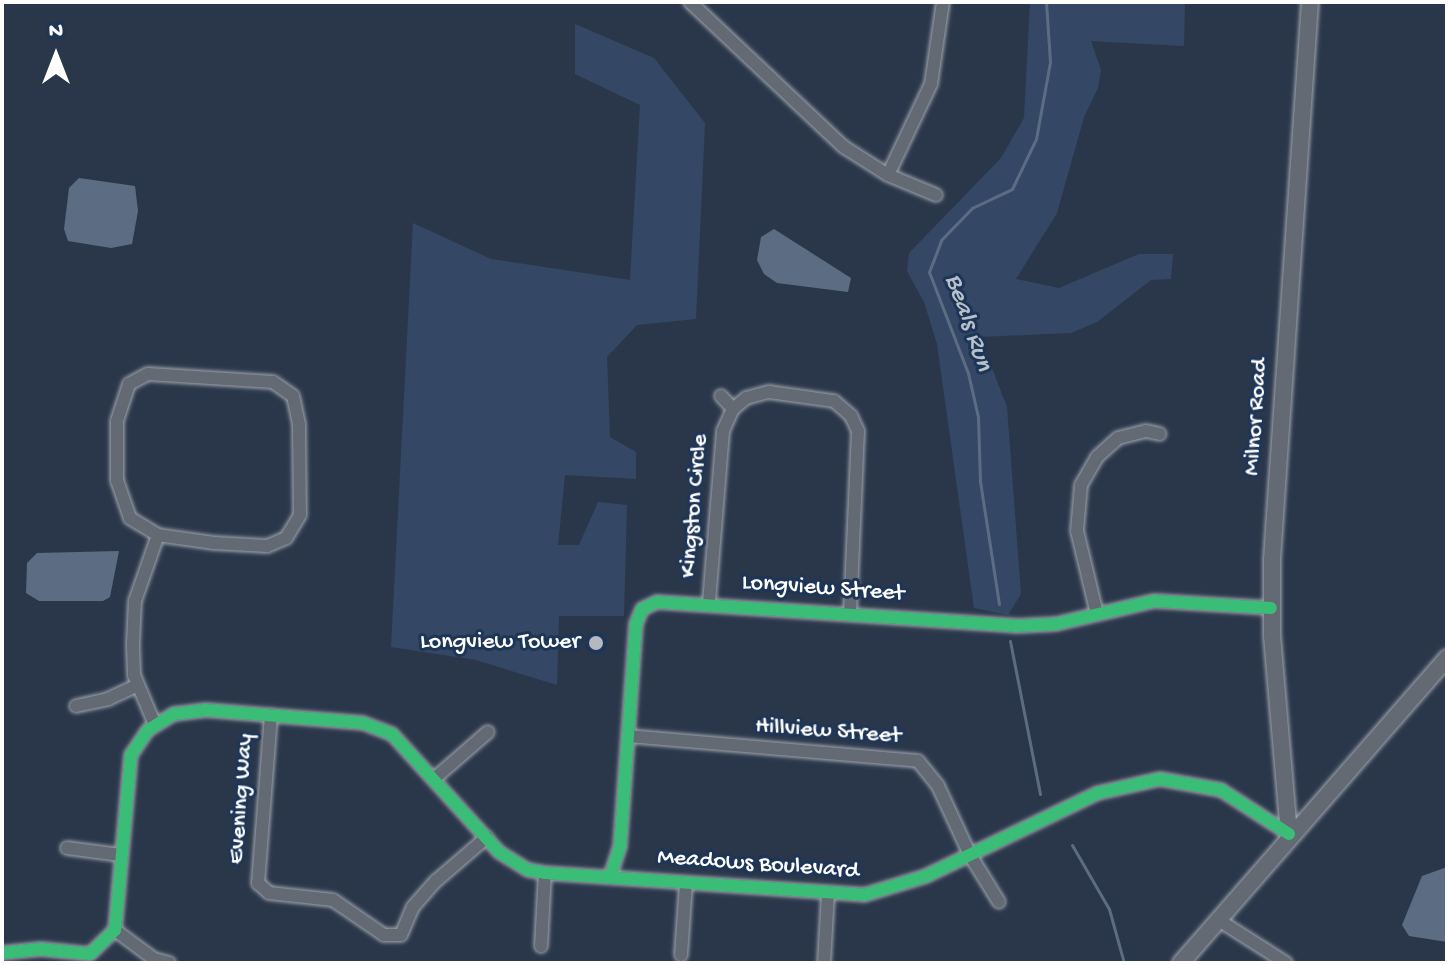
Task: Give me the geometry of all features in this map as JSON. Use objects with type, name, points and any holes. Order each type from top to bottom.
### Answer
[{"type":"main road","name":"Milnor Road","points":[[1289,834],[1271,608],[1310,2]]},
{"type":"main road","points":[[1181,963],[1289,834],[1447,658]]},
{"type":"street","points":[[690,2],[844,147],[888,175],[936,195]]},
{"type":"street","points":[[888,175],[931,84],[943,2]]},
{"type":"street","points":[[156,373],[284,387],[298,406],[299,425],[300,515],[286,538],[267,546],[158,535],[130,518],[117,481],[117,421],[129,384],[156,373]]},
{"type":"street","name":"Kingston Circle","points":[[709,602],[723,431],[733,409],[746,398],[769,392],[824,398],[848,412]]},
{"type":"street","points":[[721,396],[733,409]]},
{"type":"street","points":[[850,613],[860,442],[848,412],[860,403]]},
{"type":"street","points":[[1097,614],[1077,531],[1081,485],[1097,457],[1118,438],[1146,431],[1160,434]]},
{"type":"street","points":[[2,953],[41,949],[90,954],[115,930],[131,755],[155,725],[138,685],[135,601],[158,535]]},
{"type":"street","name":"Longview Street","points":[[610,877],[620,847],[636,624],[642,609],[657,602],[709,602],[1016,626],[1097,614],[1154,601],[1271,608]]},
{"type":"street","points":[[76,706],[108,699],[138,685]]},
{"type":"street","name":"Meadows Boulevard","points":[[155,725],[174,714],[205,710],[363,723],[392,734],[487,837],[528,870],[545,873],[864,895],[896,888],[1098,793],[1160,779],[1221,790],[1289,834]]},
{"type":"street","name":"Evening Way","points":[[271,715],[258,883],[269,893],[333,900],[384,935],[401,935],[421,899],[487,837]]},
{"type":"street","points":[[435,778],[488,732]]},
{"type":"street","name":"Hillview Street","points":[[628,736],[918,761],[938,786],[970,855]]},
{"type":"street","points":[[67,848],[121,855]]},
{"type":"street","points":[[970,855],[999,902]]},
{"type":"street","points":[[541,946],[545,873]]},
{"type":"street","points":[[681,955],[686,884]]},
{"type":"street","points":[[824,963],[828,893]]},
{"type":"street","points":[[1217,919],[1286,963]]},
{"type":"street","points":[[115,930],[154,959],[169,963]]},
{"type":"shaded area","points":[[1030,2],[1185,2],[1184,46],[1091,41],[1101,70],[1098,88],[1084,117],[1057,213],[1016,279],[1059,288],[1139,254],[1173,254],[1171,279],[1151,280],[1097,322],[1071,333],[980,337],[1007,407],[1021,594],[1008,615],[974,608],[937,344],[924,302],[907,271],[909,253],[1001,158],[1024,118]]},
{"type":"shaded area","points":[[575,24],[654,58],[705,123],[696,319],[637,325],[607,357],[610,437],[636,452],[636,479],[565,475],[558,545],[579,545],[598,502],[627,505],[624,616],[559,616],[557,685],[476,660],[391,647],[413,223],[491,259],[630,280],[640,105],[575,74]]},
{"type":"shaded area","points":[[79,178],[135,186],[138,211],[132,244],[111,248],[68,241],[64,229],[69,188]]},
{"type":"shaded area","points":[[774,229],[851,278],[848,292],[777,283],[764,274],[757,260],[761,237]]},
{"type":"shaded area","points":[[119,551],[110,597],[103,601],[39,601],[26,593],[27,563],[37,553]]},
{"type":"shaded area","points":[[1447,867],[1447,942],[1409,936],[1402,925],[1422,876]]},
{"type":"waterway","name":"Beals Run","points":[[999,604],[980,481],[978,417],[968,373],[929,272],[941,240],[972,208],[1012,189],[1036,139],[1050,62],[1046,2]]},
{"type":"waterway","name":"Beals Run","points":[[1010,641],[1040,794]]},
{"type":"waterway","name":"Beals Run","points":[[1072,845],[1109,909],[1124,963]]},
{"type":"cycle path","points":[[610,877],[620,847],[636,624],[642,609],[657,602],[1016,626],[1056,624],[1154,601],[1271,608]]},
{"type":"cycle path","points":[[2,953],[41,949],[90,954],[115,930],[131,755],[148,730],[174,714],[205,710],[363,723],[392,734],[499,852],[528,870],[545,873],[864,895],[926,876],[1098,793],[1160,779],[1221,790],[1289,834]]},
{"type":"place","name":"Longview Tower","points":[[596,643]]}]
